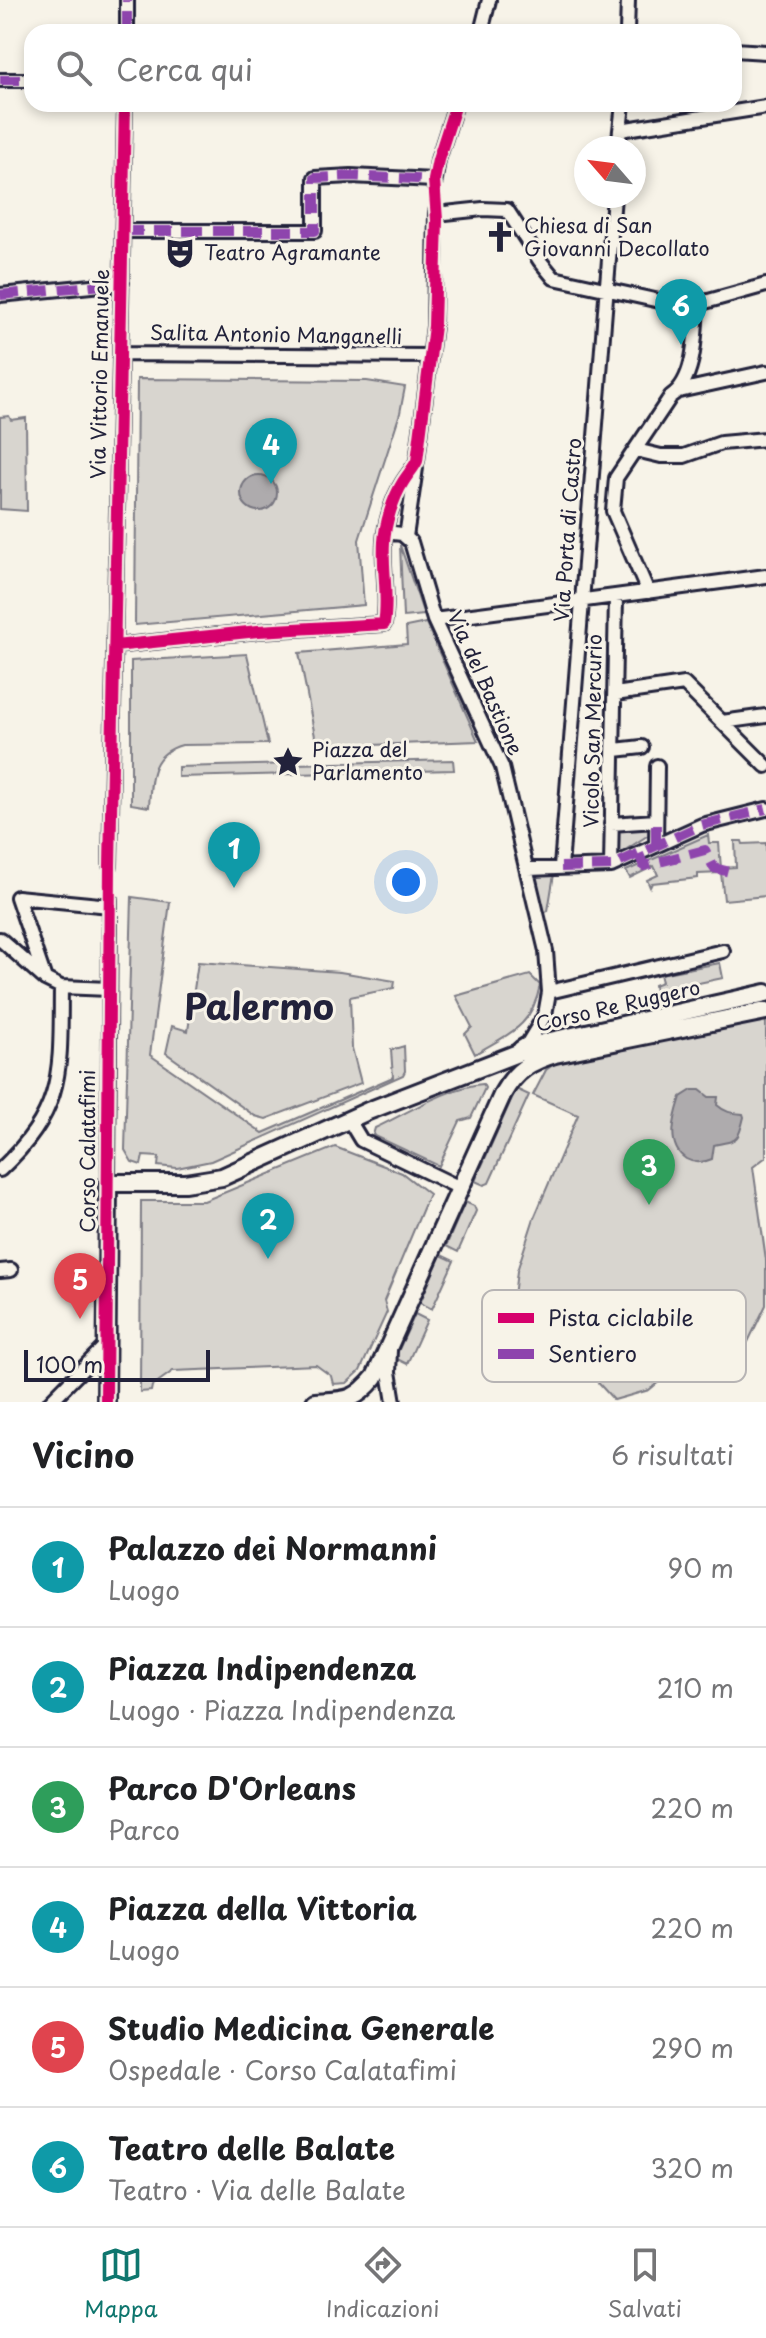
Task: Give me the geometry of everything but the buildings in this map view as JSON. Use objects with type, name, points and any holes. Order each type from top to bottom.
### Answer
[{"type":"main road","name":"Corso Re Ruggero","points":[[108,1183],[185,1183],[222,1177],[349,1120],[512,1053],[572,1035],[766,993]]},
{"type":"main road","name":"Corso Re Ruggero","points":[[352,1401],[375,1377],[503,1093],[526,1065],[555,1054],[766,1011]]},
{"type":"main road","points":[[483,1067],[500,1071],[505,1081],[503,1093]]},
{"type":"main road","name":"Corso Calatafimi","points":[[106,1402],[108,1183]]},
{"type":"main road","points":[[315,1402],[352,1401]]},
{"type":"street","points":[[127,0],[127,24]]},
{"type":"street","points":[[483,24],[489,0]]},
{"type":"street","points":[[627,24],[628,0]]},
{"type":"street","points":[[742,50],[766,52]]},
{"type":"street","points":[[0,80],[24,80]]},
{"type":"street","points":[[742,111],[766,107]]},
{"type":"street","name":"Via Vittorio Emanuele","points":[[110,866],[125,112]]},
{"type":"street","points":[[123,231],[315,231],[315,178],[351,176],[434,184],[453,112]]},
{"type":"street","points":[[619,136],[622,112]]},
{"type":"street","points":[[620,130],[734,112]]},
{"type":"street","name":"Via Porta di Castro","points":[[561,867],[613,208]]},
{"type":"street","points":[[385,532],[406,537],[434,326],[436,213],[507,210],[554,278],[608,291],[687,307],[766,285]]},
{"type":"street","points":[[0,295],[122,283]]},
{"type":"street","points":[[679,391],[686,378],[695,336],[697,305]]},
{"type":"street","name":"Salita Antonio Manganelli","points":[[121,354],[430,356]]},
{"type":"street","points":[[648,592],[613,511],[616,478],[671,396],[679,391],[766,372]]},
{"type":"street","points":[[636,450],[661,456],[684,456],[721,443],[766,439]]},
{"type":"street","points":[[115,646],[258,631],[384,624],[387,606],[385,532],[403,482],[417,461]]},
{"type":"street","name":"Via del Bastione","points":[[406,537],[416,555],[434,620],[496,751],[528,869],[546,951],[549,992]]},
{"type":"street","points":[[434,620],[766,576]]},
{"type":"street","name":"Vicolo San Mercurio","points":[[611,862],[616,596]]},
{"type":"street","points":[[615,694],[684,684],[766,766]]},
{"type":"street","points":[[722,722],[766,716]]},
{"type":"street","points":[[615,750],[642,747]]},
{"type":"street","points":[[656,845],[657,766]]},
{"type":"street","points":[[528,869],[611,862],[702,825],[766,809]]},
{"type":"street","points":[[611,824],[656,821]]},
{"type":"street","name":"Corso Calatafimi","points":[[45,979],[17,897],[110,903],[108,1183]]},
{"type":"street","points":[[0,939],[45,979],[61,987],[109,989]]},
{"type":"street","points":[[512,1053],[528,1043],[537,1031],[545,1015],[549,992],[723,951]]},
{"type":"street","points":[[0,1170],[25,1144],[51,1105],[60,1070],[61,987]]},
{"type":"street","points":[[349,1120],[361,1140],[460,1188]]},
{"type":"street","points":[[391,1341],[388,1361],[394,1402]]},
{"type":"street","points":[[56,1401],[108,1343]]},
{"type":"shaded area","points":[[137,379],[367,381],[405,387],[400,413],[359,540],[364,605],[135,625]]},
{"type":"shaded area","points":[[9,416],[11,420],[26,418],[27,511],[0,509],[0,417]]},
{"type":"shaded area","points":[[259,475],[272,480],[277,493],[272,506],[259,511],[246,506],[241,493],[246,480]]},
{"type":"shaded area","points":[[400,545],[424,615],[403,617]]},
{"type":"shaded area","points":[[426,623],[478,741],[317,747],[299,653],[407,644],[406,627]]},
{"type":"shaded area","points":[[247,654],[268,744],[182,745],[171,749],[154,768],[149,807],[131,804],[131,661]]},
{"type":"shaded area","points":[[453,760],[454,770],[178,777],[178,767]]},
{"type":"shaded area","points":[[649,828],[650,834],[619,854],[619,831]]},
{"type":"shaded area","points":[[708,835],[709,843],[719,843],[721,868],[736,867],[735,841],[742,841],[743,844],[766,843],[766,896],[724,900],[721,873],[652,883],[650,887],[647,880],[658,875],[654,866],[630,878],[626,871]]},
{"type":"shaded area","points":[[554,874],[548,911],[543,913],[536,877]]},
{"type":"shaded area","points":[[132,897],[170,902],[150,1055],[263,1133],[393,1077],[391,1050],[404,1046],[403,1075],[211,1161],[177,1168],[158,1166],[159,1157],[143,1156],[141,1165],[132,1162],[125,1150]]},
{"type":"shaded area","points":[[198,962],[340,972],[395,981],[394,988],[350,997],[352,1048],[361,1083],[266,1119],[255,1116],[166,1053],[172,1026],[188,1031]]},
{"type":"shaded area","points":[[720,963],[723,978],[655,992],[654,985],[662,982],[660,974]]},
{"type":"shaded area","points":[[530,975],[540,985],[525,1020],[508,1035],[475,1054],[465,1034],[472,1027],[456,996]]},
{"type":"shaded area","points":[[766,1019],[766,1157],[753,1167],[766,1260],[766,1305],[748,1342],[746,1290],[515,1290],[517,1271],[534,1218],[578,1115],[533,1095],[546,1070],[554,1064]]},
{"type":"shaded area","points":[[483,1084],[485,1088],[471,1118],[460,1121],[439,1166],[373,1135],[375,1128],[428,1102],[456,1090]]},
{"type":"shaded area","points":[[516,1089],[529,1095],[489,1183],[484,1185],[475,1181]]},
{"type":"shaded area","points":[[692,1090],[718,1097],[717,1105],[720,1108],[743,1114],[744,1117],[735,1139],[714,1145],[712,1159],[702,1162],[686,1159],[674,1138],[674,1121],[681,1097]]},
{"type":"shaded area","points":[[335,1147],[402,1173],[429,1194],[384,1301],[387,1312],[360,1371],[347,1383],[333,1384],[331,1376],[316,1365],[173,1371],[152,1386],[151,1391],[140,1392],[141,1201],[204,1201]]},
{"type":"shaded area","points":[[465,1202],[474,1206],[476,1211],[458,1252],[446,1246]]},
{"type":"shaded area","points":[[441,1255],[454,1261],[432,1309],[420,1303]]},
{"type":"shaded area","points":[[415,1314],[427,1320],[407,1364],[395,1358]]},
{"type":"shaded area","points":[[597,1382],[659,1382],[649,1390],[614,1400]]},
{"type":"tunnel","points":[[434,187],[436,211]]},
{"type":"tunnel","points":[[110,866],[110,899]]},
{"type":"marked path","points":[[127,0],[127,24]]},
{"type":"marked path","points":[[0,80],[24,80]]},
{"type":"marked path","points":[[123,231],[315,231],[315,178],[351,176],[434,180]]},
{"type":"marked path","points":[[0,295],[122,283]]},
{"type":"marked path","points":[[561,867],[611,866],[702,825],[766,809]]},
{"type":"marked path","points":[[656,821],[656,845]]},
{"type":"marked path","points":[[639,854],[644,866],[705,850],[714,868],[730,872],[730,867]]},
{"type":"cycle path","points":[[106,1402],[110,866],[125,112]]},
{"type":"cycle path","points":[[115,646],[258,631],[384,624],[385,535],[396,496],[417,461],[434,326],[437,220],[434,180],[453,112]]},
{"type":"place","name":"Chiesa di San Giovanni Decollato","points":[[500,237]]},
{"type":"place","name":"Teatro Agramante","points":[[180,253]]},
{"type":"place","name":"Teatro delle Balate","points":[[681,345]]},
{"type":"place","name":"Piazza della Vittoria","points":[[271,484]]},
{"type":"place","name":"Piazza del Parlamento","points":[[288,762]]},
{"type":"place","name":"Palazzo dei Normanni","points":[[234,888]]},
{"type":"place","name":"Parco D'Orleans","points":[[649,1205]]},
{"type":"place","name":"Piazza Indipendenza","points":[[268,1259]]},
{"type":"place","name":"Studio Medicina Generale","points":[[80,1319]]},
{"type":"district","name":"Palermo","points":[[259,1007]]}]
